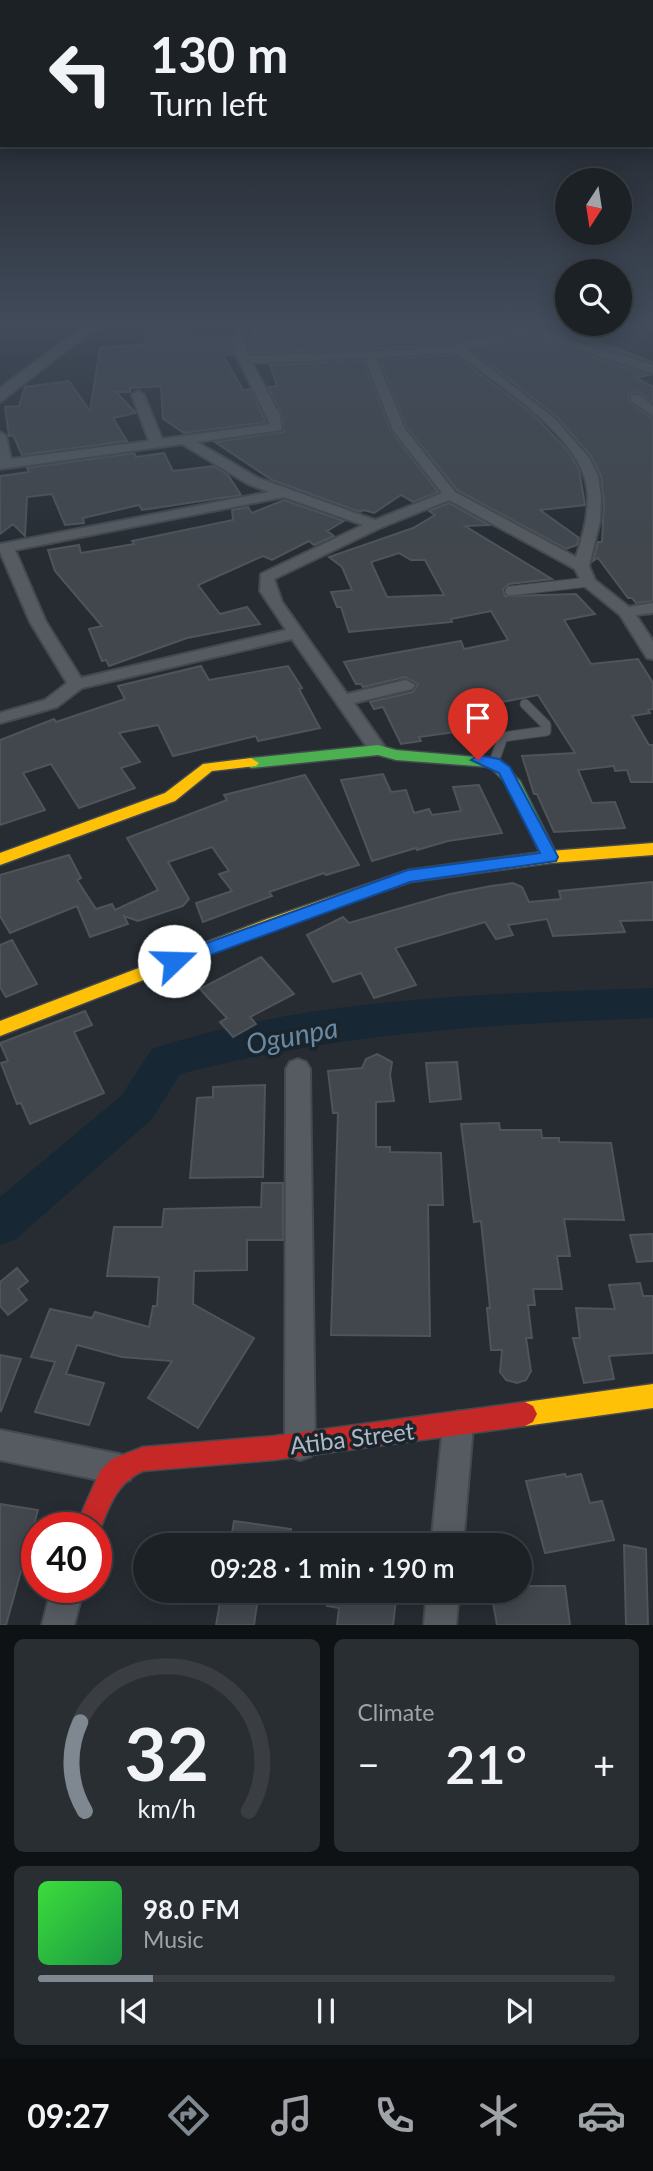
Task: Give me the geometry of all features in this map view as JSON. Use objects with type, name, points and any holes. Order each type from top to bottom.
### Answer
[{"type":"street","points":[[139,398],[157,444]]},
{"type":"street","points":[[0,436],[2,465],[277,427],[265,398]]},
{"type":"street","points":[[386,398],[399,430],[450,495],[581,566],[588,582],[626,612],[653,654]]},
{"type":"street","points":[[519,398],[555,427],[583,460],[592,478],[592,527],[581,566]]},
{"type":"street","points":[[635,398],[653,412]]},
{"type":"street","points":[[187,441],[231,469],[283,493],[375,525]]},
{"type":"street","points":[[76,684],[38,622],[3,548],[283,493]]},
{"type":"street","points":[[377,750],[268,591],[266,577],[375,525],[450,495]]},
{"type":"street","points":[[626,612],[653,608]]},
{"type":"street","points":[[0,718],[43,708],[65,698],[76,684],[295,632]]},
{"type":"street","points":[[343,700],[406,685]]},
{"type":"street","points":[[0,859],[170,797],[208,767],[377,750],[405,756],[462,757],[494,762],[512,781],[550,857]]},
{"type":"street","points":[[0,1029],[273,923],[408,876],[550,857],[653,849]]},
{"type":"street","points":[[298,1069],[300,1445]]},
{"type":"street","name":"Atiba Street","points":[[119,1469],[138,1460],[300,1445],[458,1426],[653,1396]]},
{"type":"street","points":[[448,1533],[458,1426]]},
{"type":"street","points":[[0,1445],[119,1469],[102,1493],[94,1512]]},
{"type":"street","points":[[58,1625],[64,1603]]},
{"type":"street","points":[[440,1625],[442,1603]]},
{"type":"lane","points":[[510,591],[588,582]]},
{"type":"lane","points":[[494,762],[503,737],[546,731],[546,725],[525,704]]},
{"type":"building","points":[[22,398],[81,398],[90,411],[92,398],[122,398],[136,413],[113,418],[127,441],[22,455],[13,435],[9,436],[5,407],[19,406]]},
{"type":"building","points":[[162,398],[254,398],[266,422],[184,433],[163,419]]},
{"type":"building","points":[[274,398],[378,398],[391,431],[438,492],[413,502],[401,495],[374,513],[364,510],[360,512],[272,480],[215,442],[284,432],[282,414]]},
{"type":"building","points":[[395,398],[512,398],[532,413],[567,450],[579,469],[585,505],[540,510],[579,538],[577,545],[566,549],[457,490],[407,428]]},
{"type":"building","points":[[532,398],[628,398],[628,401],[653,419],[653,601],[636,603],[632,598],[628,598],[598,558],[593,561],[598,542],[602,542],[604,502],[601,476],[591,456],[558,418]]},
{"type":"building","points":[[134,453],[136,457],[164,453],[173,471],[214,466],[228,475],[241,495],[142,510],[139,505],[83,518],[84,523],[65,525],[52,494],[27,497],[25,536],[13,524],[0,534],[0,476],[29,472],[27,468]]},
{"type":"building","points":[[284,500],[344,521],[327,531],[334,536],[314,545],[309,541],[272,560],[263,556],[198,585],[220,614],[247,607],[260,624],[187,638],[109,666],[106,660],[102,661],[89,629],[102,626],[55,571],[48,550],[79,545],[81,553],[134,544],[132,541],[233,520],[232,510],[248,507],[252,513]]},
{"type":"building","points":[[449,503],[489,525],[465,526],[552,579],[509,584],[503,589],[505,596],[576,594],[595,614],[564,620],[591,664],[638,659],[653,683],[653,709],[648,710],[650,713],[632,716],[649,745],[653,745],[653,782],[631,782],[627,770],[615,771],[614,766],[578,770],[592,803],[615,802],[625,828],[554,832],[537,794],[534,794],[522,756],[575,753],[538,695],[488,705],[499,726],[419,737],[421,741],[401,744],[383,707],[374,709],[370,702],[413,692],[418,684],[405,677],[363,687],[356,684],[344,662],[461,641],[464,649],[508,640],[491,611],[451,619],[452,622],[349,632],[341,607],[337,607],[331,592],[352,590],[342,567],[329,557],[413,528],[435,515],[429,511]],"holes":[[[399,553],[411,560],[425,560],[444,595],[387,597],[371,562]]]},
{"type":"building","points":[[201,666],[209,680],[288,666],[302,688],[299,689],[320,728],[258,741],[256,736],[173,756],[158,725],[119,733],[140,762],[121,768],[135,788],[79,808],[51,764],[23,773],[45,810],[0,825],[0,740],[54,719],[56,722],[125,699],[118,686]]},
{"type":"building","points":[[383,774],[391,792],[406,790],[414,813],[429,809],[432,815],[461,811],[453,787],[479,785],[502,833],[448,841],[372,861],[341,780]]},
{"type":"building","points":[[305,775],[359,865],[326,875],[324,873],[269,892],[272,896],[203,922],[196,903],[232,891],[219,874],[229,871],[212,847],[168,862],[189,899],[183,906],[138,921],[124,916],[128,924],[90,937],[77,906],[10,933],[0,916],[0,875],[69,855],[81,878],[77,880],[96,909],[112,904],[115,910],[158,890],[127,838],[227,800],[224,795]]},
{"type":"building","points":[[653,882],[653,920],[620,921],[625,932],[553,936],[547,919],[508,925],[513,935],[496,939],[485,922],[395,948],[416,985],[374,998],[361,973],[333,982],[307,935],[343,917],[349,923],[450,894],[491,886],[513,883],[522,887],[529,902],[561,899],[559,891]]},
{"type":"building","points":[[12,940],[37,984],[6,997],[0,987],[0,945]]},
{"type":"building","points":[[261,957],[294,994],[250,1017],[256,1024],[233,1037],[220,1022],[227,1018],[200,989]]},
{"type":"building","points":[[85,1011],[92,1025],[74,1032],[104,1093],[30,1124],[21,1103],[17,1104],[1,1063],[8,1061],[0,1043]]},
{"type":"building","points":[[377,1054],[392,1062],[390,1075],[394,1101],[376,1102],[376,1147],[390,1147],[390,1152],[441,1153],[443,1205],[428,1205],[430,1336],[331,1335],[338,1113],[333,1113],[328,1071],[362,1068],[366,1059]]},
{"type":"building","points":[[457,1062],[461,1099],[430,1102],[426,1063]]},
{"type":"building","points":[[265,1085],[263,1177],[190,1178],[197,1098],[213,1097],[213,1087]]},
{"type":"building","points":[[499,1123],[500,1130],[541,1130],[542,1138],[559,1138],[559,1142],[611,1143],[624,1220],[564,1219],[570,1256],[557,1256],[562,1289],[533,1289],[535,1305],[528,1305],[532,1338],[526,1338],[531,1371],[526,1380],[517,1383],[506,1380],[500,1372],[502,1350],[491,1350],[487,1308],[490,1308],[481,1221],[474,1222],[461,1124]]},
{"type":"building","points":[[262,1183],[283,1183],[283,1240],[247,1240],[247,1270],[194,1271],[193,1304],[254,1338],[198,1428],[148,1398],[172,1361],[122,1357],[77,1345],[66,1374],[104,1383],[89,1425],[35,1412],[55,1362],[31,1357],[50,1309],[92,1318],[95,1312],[149,1327],[153,1306],[157,1306],[159,1277],[107,1276],[114,1227],[162,1227],[164,1209],[261,1207]]},
{"type":"building","points":[[653,1234],[653,1261],[637,1262],[630,1235]]},
{"type":"building","points":[[17,1268],[28,1281],[18,1289],[27,1300],[8,1315],[0,1306],[0,1282]]},
{"type":"building","points":[[640,1283],[643,1296],[653,1296],[653,1353],[609,1356],[614,1379],[584,1383],[573,1338],[580,1338],[576,1308],[615,1309],[609,1285]]},
{"type":"building","points":[[0,1355],[21,1359],[1,1411],[0,1410]]},
{"type":"building","points":[[565,1474],[566,1477],[581,1474],[590,1503],[602,1501],[614,1540],[545,1553],[526,1481]]},
{"type":"building","points":[[0,1504],[38,1510],[21,1512],[21,1571],[6,1625],[0,1625]]},
{"type":"building","points":[[234,1521],[291,1529],[290,1533],[232,1533]]},
{"type":"building","points":[[624,1545],[646,1549],[648,1625],[626,1625]]},
{"type":"building","points":[[532,1586],[565,1586],[570,1625],[497,1625],[493,1603],[532,1603]]},
{"type":"building","points":[[220,1603],[257,1603],[254,1625],[216,1625]]},
{"type":"building","points":[[327,1603],[396,1603],[393,1625],[337,1625],[339,1608],[327,1606]]},
{"type":"waterway","name":"Ogunpa","points":[[0,1225],[137,1107],[166,1061],[225,1046],[346,1024],[469,1012],[653,1003]]},
{"type":"traffic: fast","points":[[251,763],[378,750],[396,755],[494,762],[512,781],[550,857]]},
{"type":"traffic: slow","points":[[0,859],[170,797],[208,767],[251,763]]},
{"type":"traffic: slow","points":[[0,1029],[273,923],[408,876],[550,857],[653,849]]},
{"type":"traffic: slow","points":[[525,1414],[653,1396]]},
{"type":"traffic: jam","points":[[95,1512],[109,1480],[121,1468],[143,1459],[274,1448],[525,1414]]},
{"type":"route","points":[[174,961],[408,876],[550,857],[505,770],[494,762],[478,760]]}]
